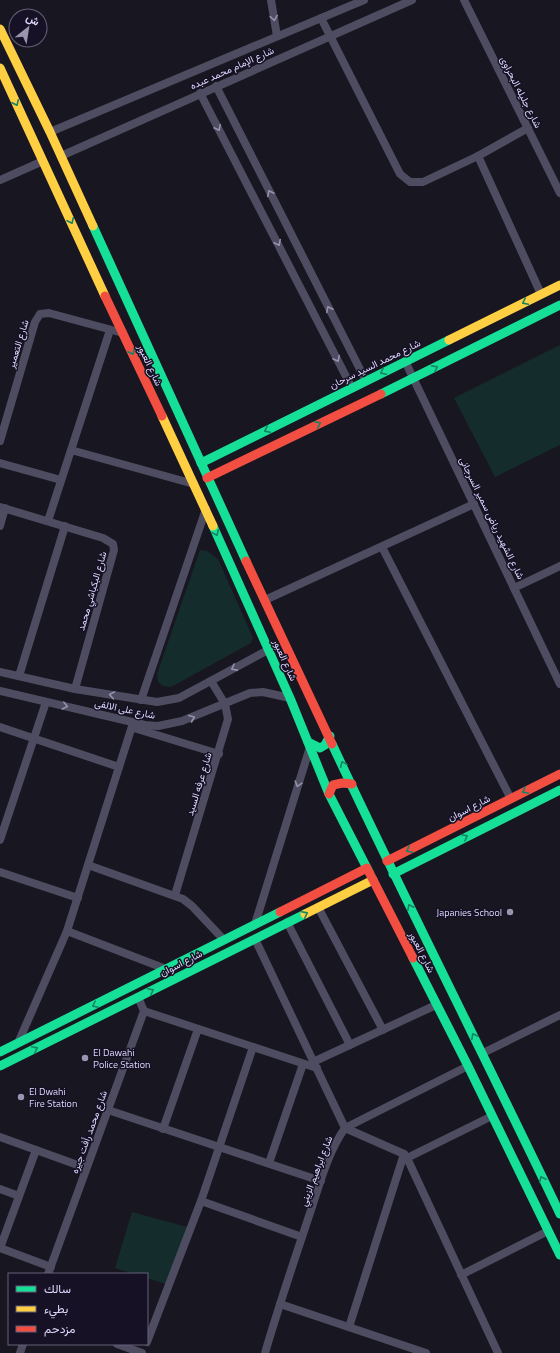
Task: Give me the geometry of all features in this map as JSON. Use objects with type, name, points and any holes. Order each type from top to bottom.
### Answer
[{"type":"street","points":[[271,0],[277,36]]},
{"type":"street","name":"شارع الإمام محمد عبده","points":[[50,132],[364,0]]},
{"type":"street","name":"شارع الإمام محمد عبده","points":[[61,156],[412,0]]},
{"type":"street","name":"شارع جليله البحراوى","points":[[464,0],[560,193]]},
{"type":"street","points":[[321,18],[383,141],[404,179],[410,182],[423,182],[478,156],[528,128]]},
{"type":"street","name":"شارع العبور","points":[[0,29],[113,267],[207,478],[330,736],[393,874],[483,1053],[560,1214]]},
{"type":"street","name":"شارع العبور","points":[[0,68],[110,308],[206,509],[290,698],[329,794],[468,1066],[560,1255]]},
{"type":"street","points":[[216,86],[366,381]]},
{"type":"street","points":[[200,93],[352,388]]},
{"type":"street","points":[[478,156],[541,294]]},
{"type":"street","points":[[0,180],[43,161]]},
{"type":"street","points":[[97,278],[106,277],[113,267]]},
{"type":"street","name":"شارع محمد السيد سرحان","points":[[201,463],[560,285]]},
{"type":"street","points":[[110,308],[118,303],[129,302]]},
{"type":"street","points":[[207,478],[560,305]]},
{"type":"street","name":"شارع التعمير","points":[[0,440],[35,322],[40,314],[49,313],[123,333]]},
{"type":"street","points":[[48,521],[110,330]]},
{"type":"street","name":"شارع الشهيد رياض سمير السرجانى","points":[[405,361],[560,684]]},
{"type":"street","points":[[71,450],[194,484]]},
{"type":"street","points":[[0,463],[61,480]]},
{"type":"street","points":[[265,600],[474,504]]},
{"type":"street","points":[[0,526],[3,507]]},
{"type":"street","name":"شارع البكباشي محمد","points":[[3,507],[65,526],[109,541],[113,544],[114,550],[75,688]]},
{"type":"street","points":[[141,700],[206,509]]},
{"type":"street","points":[[19,676],[65,526]]},
{"type":"street","points":[[382,547],[511,798]]},
{"type":"street","points":[[514,588],[560,566]]},
{"type":"street","name":"شارع على الالفى","points":[[0,672],[75,688],[157,702],[179,698],[268,650]]},
{"type":"street","name":"شارع عرفه السيد","points":[[175,895],[228,719],[225,704],[211,681]]},
{"type":"street","name":"شارع على الالفى","points":[[0,692],[46,702],[132,725],[158,726],[170,725],[250,693],[262,692],[290,698]]},
{"type":"street","points":[[0,840],[46,702]]},
{"type":"street","points":[[18,1044],[67,931],[132,725],[218,754]]},
{"type":"street","points":[[0,727],[119,767]]},
{"type":"street","points":[[255,924],[309,744],[320,748],[325,745],[330,736]]},
{"type":"street","name":"شارع اسوان","points":[[387,861],[560,774]]},
{"type":"street","points":[[329,794],[334,785],[342,783],[352,784]]},
{"type":"street","points":[[393,874],[560,790]]},
{"type":"street","points":[[88,865],[175,895],[192,906],[224,940]]},
{"type":"street","name":"شارع اسوان","points":[[0,1052],[367,868]]},
{"type":"street","points":[[0,872],[78,898]]},
{"type":"street","name":"شارع اسوان","points":[[0,1066],[373,880]]},
{"type":"street","points":[[318,907],[383,1030]]},
{"type":"street","points":[[287,922],[350,1045]]},
{"type":"street","points":[[67,931],[166,969]]},
{"type":"street","points":[[255,939],[345,1128],[406,1156],[498,1353]]},
{"type":"street","points":[[138,997],[144,1011],[303,1064],[315,1065],[350,1045],[436,1005]]},
{"type":"street","name":"شارع محمد رأفت جيره","points":[[50,1270],[144,1011]]},
{"type":"street","points":[[483,1053],[560,1015]]},
{"type":"street","points":[[163,1129],[198,1029]]},
{"type":"street","points":[[148,1340],[201,1201],[253,1047]]},
{"type":"street","points":[[269,1164],[303,1064]]},
{"type":"street","name":"شارع ابراهيم الزيني","points":[[265,1353],[321,1181],[338,1138],[345,1128],[468,1066]]},
{"type":"street","points":[[483,1098],[500,1090]]},
{"type":"street","points":[[108,1110],[321,1181]]},
{"type":"street","points":[[349,1327],[406,1156],[492,1116]]},
{"type":"street","points":[[0,1137],[86,1168]]},
{"type":"street","points":[[36,1150],[0,1248],[50,1270]]},
{"type":"street","points":[[0,1189],[19,1196]]},
{"type":"street","points":[[201,1201],[302,1237]]},
{"type":"street","points":[[462,1275],[548,1231]]},
{"type":"street","points":[[280,1304],[426,1353]]},
{"type":"street","points":[[120,1345],[143,1353]]},
{"type":"green space","points":[[560,345],[560,445],[495,477],[454,398]]},
{"type":"green space","points":[[200,550],[207,551],[218,559],[253,638],[251,643],[171,687],[163,686],[158,682],[157,674]]},
{"type":"green space","points":[[132,1212],[191,1228],[169,1285],[148,1278],[148,1273],[131,1273],[115,1268]]},
{"type":"traffic: fast","points":[[93,226],[246,561]]},
{"type":"traffic: fast","points":[[381,394],[560,305]]},
{"type":"traffic: fast","points":[[201,463],[449,340]]},
{"type":"traffic: fast","points":[[213,526],[290,698],[329,794],[369,872]]},
{"type":"traffic: fast","points":[[308,742],[320,748],[325,745],[330,736]]},
{"type":"traffic: fast","points":[[332,744],[560,1214]]},
{"type":"traffic: fast","points":[[393,874],[560,790]]},
{"type":"traffic: fast","points":[[0,1052],[280,912]]},
{"type":"traffic: fast","points":[[0,1066],[305,914]]},
{"type":"traffic: fast","points":[[413,958],[468,1066],[560,1255]]},
{"type":"traffic: slow","points":[[0,29],[50,132],[93,226]]},
{"type":"traffic: slow","points":[[0,68],[105,296]]},
{"type":"traffic: slow","points":[[449,340],[560,285]]},
{"type":"traffic: slow","points":[[162,416],[213,526]]},
{"type":"traffic: slow","points":[[305,914],[373,880]]},
{"type":"traffic: jam","points":[[105,296],[162,416]]},
{"type":"traffic: jam","points":[[207,478],[381,394]]},
{"type":"traffic: jam","points":[[246,561],[332,744]]},
{"type":"traffic: jam","points":[[387,861],[560,774]]},
{"type":"traffic: jam","points":[[329,794],[333,785],[342,783],[352,784]]},
{"type":"traffic: jam","points":[[280,912],[367,868]]},
{"type":"traffic: jam","points":[[369,872],[413,958]]},
{"type":"place","name":"Japanies School","points":[[510,912]]},
{"type":"place","name":"El Dawahi Police Station","points":[[85,1058]]},
{"type":"place","name":"El Dwahi Fire Station","points":[[21,1097]]}]
